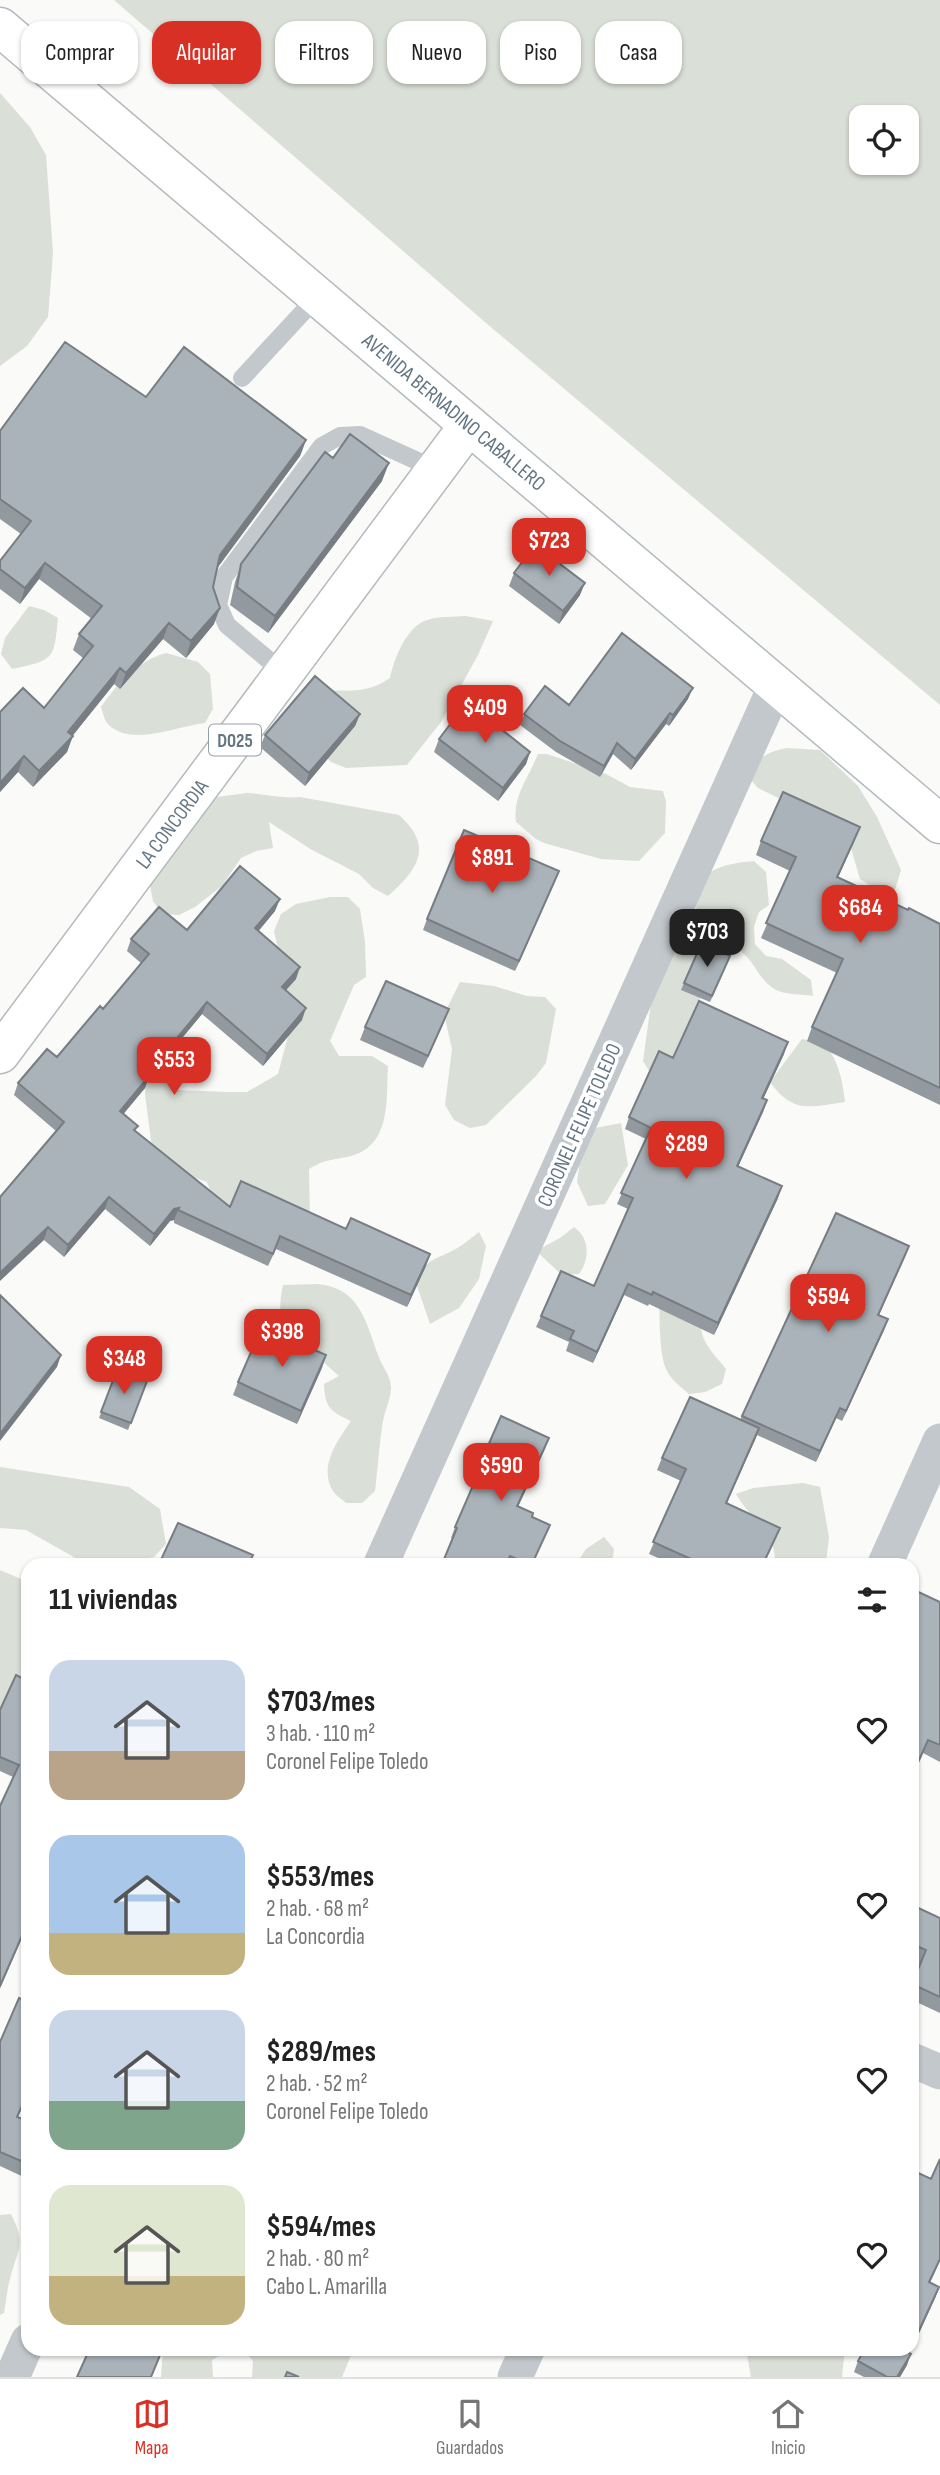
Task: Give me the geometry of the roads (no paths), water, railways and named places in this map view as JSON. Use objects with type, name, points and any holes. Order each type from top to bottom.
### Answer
[{"type":"main road","name":"AVENIDA BERNADINO CABALLERO","points":[[0,27],[940,824]]},
{"type":"main road","name":"LA CONCORDIA","points":[[0,1055],[469,425]]},
{"type":"street","name":"CORONEL FELIPE TOLEDO","points":[[384,1558],[776,685]]},
{"type":"street","points":[[888,1558],[940,1441]]},
{"type":"street","points":[[919,2063],[940,2072]]},
{"type":"street","points":[[12,2377],[22,2356]]},
{"type":"street","points":[[515,2377],[524,2356]]},
{"type":"lane","points":[[242,378],[317,296]]},
{"type":"lane","points":[[284,673],[227,625],[218,606],[225,577],[321,446],[340,436],[360,435],[435,469]]}]
